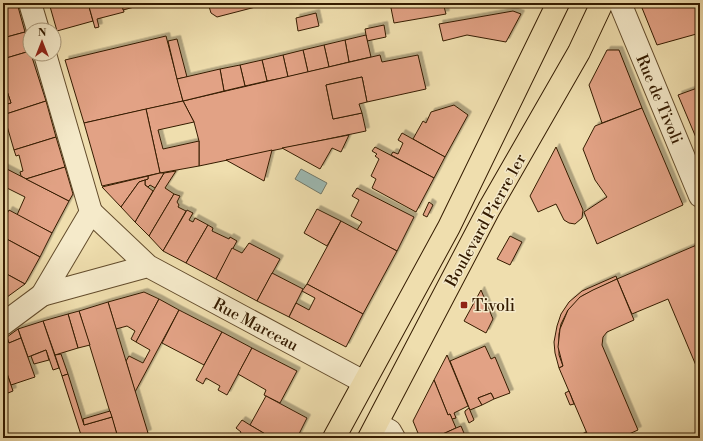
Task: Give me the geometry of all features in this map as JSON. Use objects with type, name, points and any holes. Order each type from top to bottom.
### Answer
[{"type":"main road","name":"Boulevard Pierre 1er","points":[[334,438],[449,227],[558,3]]},
{"type":"main road","name":"Boulevard Pierre 1er","points":[[373,431],[489,209],[579,52],[602,3]]},
{"type":"street","points":[[30,3],[36,22]]},
{"type":"street","name":"Rue de Tivoli","points":[[620,3],[700,196]]},
{"type":"street","points":[[42,295],[91,212],[47,62]]},
{"type":"street","name":"Rue Marceau","points":[[91,212],[148,266],[364,382]]},
{"type":"street","points":[[3,324],[42,295],[148,266]]},
{"type":"street","points":[[373,431],[390,431],[394,438]]},
{"type":"water","points":[[301,169],[327,183],[321,194],[295,179]]},
{"type":"building","points":[[17,3],[22,22],[22,33],[3,38],[3,5]]},
{"type":"building","points":[[49,3],[88,3],[93,21],[62,30],[62,22],[54,22]]},
{"type":"building","points":[[88,3],[122,3],[124,12],[97,19],[99,27],[95,28]]},
{"type":"building","points":[[122,3],[149,3],[123,10]]},
{"type":"building","points":[[208,3],[271,3],[217,17],[211,13]]},
{"type":"building","points":[[390,3],[443,3],[446,14],[394,23]]},
{"type":"building","points":[[640,3],[700,3],[700,33],[657,45]]},
{"type":"building","points":[[513,11],[521,14],[506,42],[467,35],[443,41],[439,24]]},
{"type":"building","points":[[316,13],[319,26],[298,31],[296,18]]},
{"type":"building","points":[[384,25],[386,37],[367,41],[365,29]]},
{"type":"building","points":[[22,33],[22,53],[3,59],[3,38]]},
{"type":"building","points":[[366,35],[371,57],[349,62],[345,40]]},
{"type":"building","points":[[166,36],[183,101],[84,123],[65,60]]},
{"type":"building","points":[[177,39],[187,77],[177,79],[168,41]]},
{"type":"building","points":[[345,40],[349,62],[329,67],[324,45]]},
{"type":"building","points":[[324,45],[329,67],[308,72],[303,50]]},
{"type":"building","points":[[303,50],[308,72],[288,77],[283,55]]},
{"type":"building","points":[[607,50],[619,50],[642,108],[602,123],[589,85]]},
{"type":"building","points":[[22,53],[22,62],[34,62],[46,101],[3,115],[3,105],[11,103],[5,85],[3,86],[3,59]]},
{"type":"building","points":[[283,55],[288,77],[267,81],[262,60]]},
{"type":"building","points":[[380,55],[382,62],[418,55],[426,89],[367,102],[362,77],[326,85],[333,119],[362,113],[366,131],[199,166],[199,141],[194,122],[183,101]]},
{"type":"building","points":[[262,60],[267,81],[245,86],[240,65]]},
{"type":"building","points":[[240,65],[245,86],[224,91],[220,69]]},
{"type":"building","points":[[220,69],[224,91],[183,101],[177,79]]},
{"type":"building","points":[[362,77],[367,102],[359,104],[362,113],[333,119],[326,85]]},
{"type":"building","points":[[5,85],[11,103],[3,105],[3,86]]},
{"type":"building","points":[[700,87],[700,147],[678,95]]},
{"type":"building","points":[[46,101],[56,137],[14,150],[7,126],[3,127],[3,115]]},
{"type":"building","points":[[183,101],[194,122],[158,130],[163,149],[199,141],[199,166],[160,173],[146,109]]},
{"type":"building","points":[[454,105],[468,115],[445,157],[413,139],[423,121],[426,123],[431,112]]},
{"type":"building","points":[[642,108],[683,205],[597,244],[584,212],[607,197],[595,180],[583,149],[595,126]]},
{"type":"building","points":[[146,109],[160,173],[102,186],[84,123]]},
{"type":"building","points":[[402,133],[445,157],[434,178],[391,155],[393,152],[398,154],[403,143],[398,140]]},
{"type":"building","points":[[349,135],[341,152],[332,148],[320,169],[282,148]]},
{"type":"building","points":[[56,137],[65,167],[26,179],[21,176],[20,172],[23,171],[19,155],[16,156],[14,150]]},
{"type":"building","points":[[375,147],[434,178],[416,212],[372,188],[376,179],[371,176],[379,159],[375,156],[377,154],[372,151]]},
{"type":"building","points":[[556,147],[583,210],[582,218],[575,224],[564,220],[556,204],[538,212],[530,196]]},
{"type":"building","points":[[272,150],[264,181],[226,160]]},
{"type":"building","points":[[3,167],[69,201],[52,233],[17,215],[25,197],[3,186]]},
{"type":"building","points":[[65,167],[73,194],[69,201],[26,179]]},
{"type":"building","points":[[176,171],[165,188],[174,194],[149,236],[135,222],[164,173]]},
{"type":"building","points":[[164,173],[155,188],[150,185],[148,187],[145,185],[145,180],[148,179],[148,176]]},
{"type":"building","points":[[148,176],[148,179],[139,182],[121,207],[102,187]]},
{"type":"building","points":[[145,180],[145,185],[153,191],[135,222],[121,207],[139,182]]},
{"type":"building","points":[[357,188],[414,217],[397,251],[357,230],[362,222],[351,216],[359,200],[352,196]]},
{"type":"building","points":[[174,194],[180,196],[177,202],[179,205],[178,207],[186,211],[163,251],[149,236]]},
{"type":"building","points":[[429,202],[433,205],[427,217],[423,215]]},
{"type":"building","points":[[317,209],[341,221],[327,246],[304,233]]},
{"type":"building","points":[[9,210],[52,233],[40,257],[3,237],[3,221]]},
{"type":"building","points":[[187,210],[193,213],[189,220],[193,222],[195,218],[208,225],[186,263],[163,251]]},
{"type":"building","points":[[341,221],[397,251],[363,314],[307,284]]},
{"type":"building","points":[[208,225],[213,228],[212,231],[237,241],[216,279],[186,263]]},
{"type":"building","points":[[510,236],[522,242],[510,265],[497,259]]},
{"type":"building","points":[[3,237],[40,257],[25,284],[3,272]]},
{"type":"building","points":[[249,243],[280,259],[257,301],[216,279],[232,248],[242,253]]},
{"type":"building","points":[[699,244],[700,375],[668,299],[632,314],[617,279]]},
{"type":"building","points":[[3,272],[25,284],[3,300]]},
{"type":"building","points":[[272,273],[303,289],[289,317],[257,301]]},
{"type":"building","points":[[616,276],[617,279],[582,296],[568,310],[561,324],[559,334],[559,355],[563,366],[559,368],[554,342],[561,314],[569,302],[582,291]]},
{"type":"building","points":[[617,279],[634,320],[607,332],[603,337],[602,345],[638,430],[620,438],[589,438],[559,368],[563,366],[558,347],[560,329],[568,310],[580,297]]},
{"type":"building","points":[[307,284],[363,314],[346,347],[289,317],[296,303],[309,310],[315,298],[302,291]]},
{"type":"building","points":[[481,290],[493,319],[486,333],[464,321]]},
{"type":"building","points":[[144,292],[159,299],[136,342],[131,339],[135,331],[127,326],[116,329],[108,302]]},
{"type":"building","points":[[159,299],[179,310],[135,392],[126,361],[129,356],[143,363],[150,350],[136,342]]},
{"type":"building","points":[[108,302],[148,433],[135,438],[118,438],[79,311]]},
{"type":"building","points":[[179,310],[222,332],[204,365],[162,343]]},
{"type":"building","points":[[79,311],[90,345],[78,348],[68,314]]},
{"type":"building","points":[[68,314],[78,348],[55,355],[43,321]]},
{"type":"building","points":[[43,321],[59,368],[53,370],[46,350],[28,357],[18,329]]},
{"type":"building","points":[[18,329],[21,338],[9,343],[7,337]]},
{"type":"building","points":[[222,332],[252,348],[227,395],[218,390],[220,386],[206,378],[203,384],[196,380]]},
{"type":"building","points":[[21,338],[35,377],[11,385],[3,362],[3,342],[8,341],[9,343]]},
{"type":"building","points":[[485,346],[491,359],[495,357],[510,393],[494,399],[491,393],[478,398],[482,405],[470,410],[450,361]]},
{"type":"building","points":[[252,348],[297,371],[280,403],[264,395],[266,390],[238,374]]},
{"type":"building","points":[[46,350],[49,360],[34,364],[31,356]]},
{"type":"building","points":[[61,354],[68,374],[62,376],[55,355]]},
{"type":"building","points":[[447,355],[468,406],[454,413],[456,418],[452,419],[450,414],[448,415],[434,380]]},
{"type":"building","points":[[3,362],[13,391],[3,395]]},
{"type":"building","points":[[68,374],[84,425],[112,417],[118,438],[82,438],[62,376]]},
{"type":"building","points":[[434,380],[448,415],[450,414],[456,428],[434,438],[420,438],[413,421]]},
{"type":"building","points":[[569,391],[574,404],[570,405],[565,393]]},
{"type":"building","points":[[491,393],[494,399],[482,405],[478,398]]},
{"type":"building","points":[[266,396],[307,418],[297,438],[272,438],[250,425]]},
{"type":"building","points":[[469,408],[474,420],[469,423],[465,411]]},
{"type":"building","points":[[110,411],[112,417],[84,425],[83,419]]},
{"type":"building","points":[[242,420],[272,438],[238,438],[241,432],[236,428]]},
{"type":"building","points":[[461,426],[466,438],[434,438],[456,428]]},
{"type":"building","points":[[586,432],[589,438],[584,438],[582,434]]},
{"type":"place","name":"Tivoli","points":[[464,305]]}]
